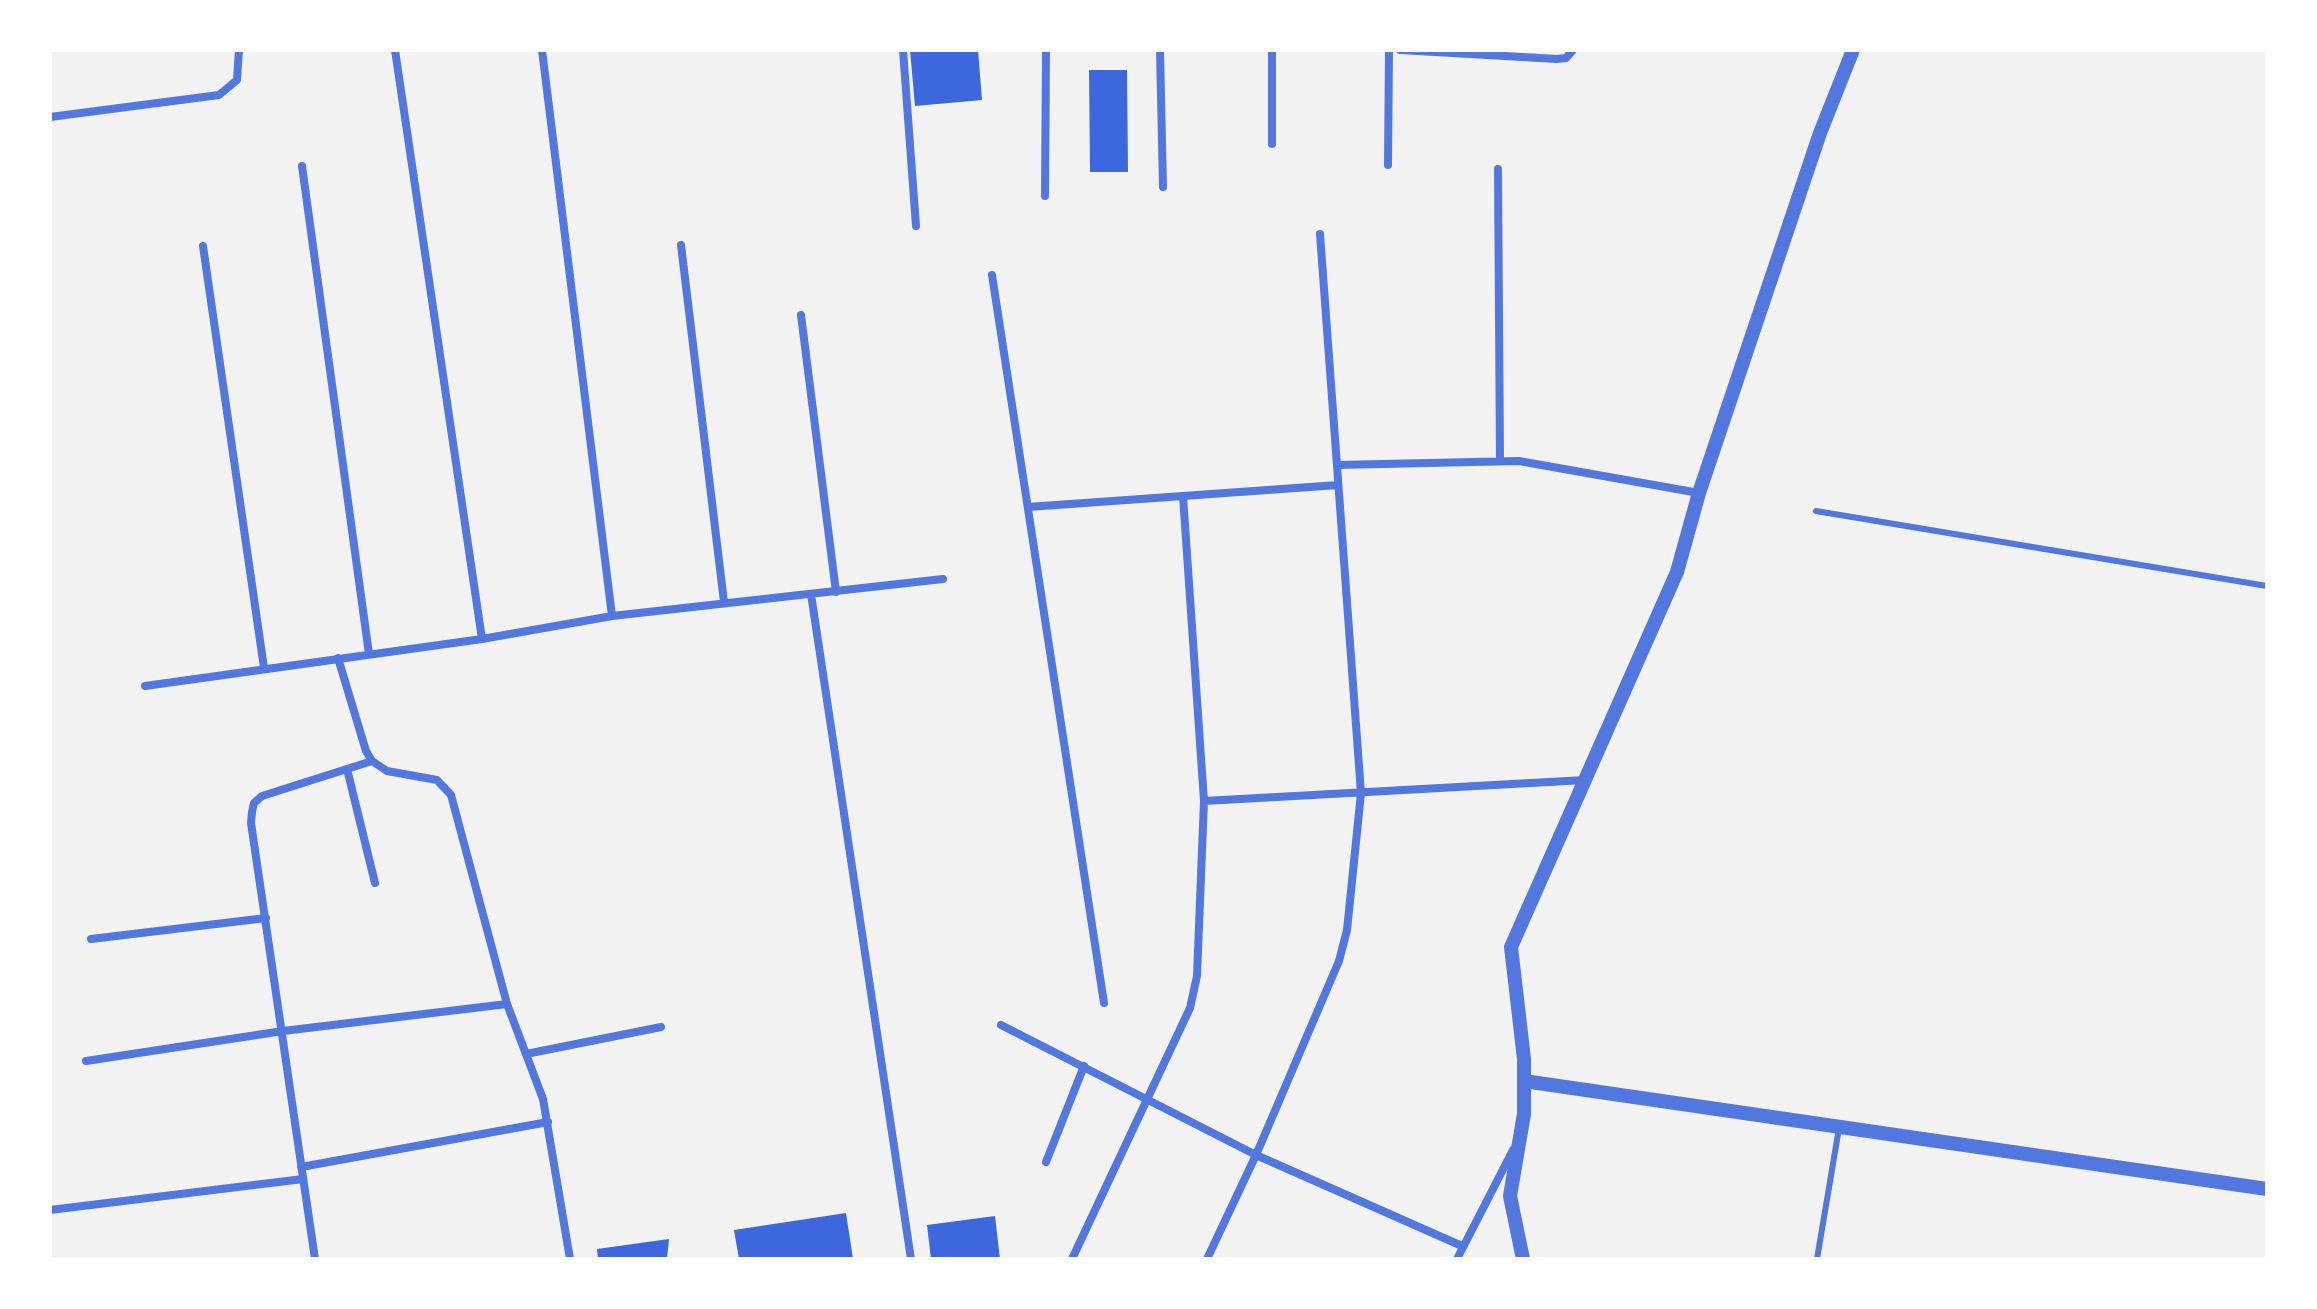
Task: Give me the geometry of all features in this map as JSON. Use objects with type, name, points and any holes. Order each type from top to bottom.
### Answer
[{"type":"street","points":[[50,117],[219,95],[237,80],[239,50]]},
{"type":"street","points":[[395,50],[482,639]]},
{"type":"street","points":[[542,50],[612,616]]},
{"type":"street","points":[[903,50],[916,226]]},
{"type":"street","points":[[1045,196],[1046,50]]},
{"type":"street","points":[[1160,50],[1163,187]]},
{"type":"street","points":[[1272,50],[1272,144]]},
{"type":"street","points":[[1388,165],[1389,50]]},
{"type":"street","points":[[1400,50],[1557,59],[1566,58],[1573,50]]},
{"type":"street","points":[[1523,1259],[1510,1196],[1524,1114],[1524,1059],[1511,947],[1677,572],[1699,493],[1820,133],[1853,50]]},
{"type":"street","points":[[302,166],[369,654]]},
{"type":"street","points":[[1498,169],[1500,461]]},
{"type":"street","points":[[1207,1259],[1256,1155],[1339,961],[1347,930],[1361,793],[1320,234]]},
{"type":"street","points":[[681,245],[724,602]]},
{"type":"street","points":[[203,246],[264,668]]},
{"type":"street","points":[[992,275],[1104,1003]]},
{"type":"street","points":[[801,315],[836,592]]},
{"type":"street","points":[[1337,465],[1500,461],[1543,464],[1699,493]]},
{"type":"street","points":[[1028,507],[1338,485]]},
{"type":"street","points":[[1072,1259],[1190,1008],[1197,976],[1204,801],[1183,496]]},
{"type":"street","points":[[145,686],[482,639],[612,616],[943,579]]},
{"type":"street","points":[[811,594],[911,1259]]},
{"type":"street","points":[[338,658],[366,751],[372,761],[387,771],[437,780],[451,795],[507,1004],[543,1099],[570,1259]]},
{"type":"street","points":[[315,1259],[251,823],[254,803],[262,796],[372,761]]},
{"type":"street","points":[[347,769],[375,883]]},
{"type":"street","points":[[1204,801],[1585,780]]},
{"type":"street","points":[[91,939],[266,918]]},
{"type":"street","points":[[86,1061],[283,1031],[507,1004]]},
{"type":"street","points":[[1001,1025],[1256,1155],[1462,1246]]},
{"type":"street","points":[[526,1054],[661,1027]]},
{"type":"street","points":[[1046,1162],[1084,1066]]},
{"type":"street","points":[[1524,1081],[2267,1189]]},
{"type":"street","points":[[301,1167],[548,1122]]},
{"type":"street","points":[[1457,1259],[1519,1139]]},
{"type":"street","points":[[50,1210],[303,1179]]},
{"type":"lane","points":[[1816,511],[2267,586]]},
{"type":"lane","points":[[1817,1259],[1839,1127]]},
{"type":"building","points":[[910,50],[978,50],[982,100],[915,106]]},
{"type":"building","points":[[1089,70],[1127,70],[1128,172],[1090,172]]},
{"type":"building","points":[[846,1213],[853,1259],[739,1259],[734,1230]]},
{"type":"building","points":[[995,1216],[1000,1259],[931,1259],[927,1225]]},
{"type":"building","points":[[669,1239],[667,1259],[598,1259],[597,1249]]}]
